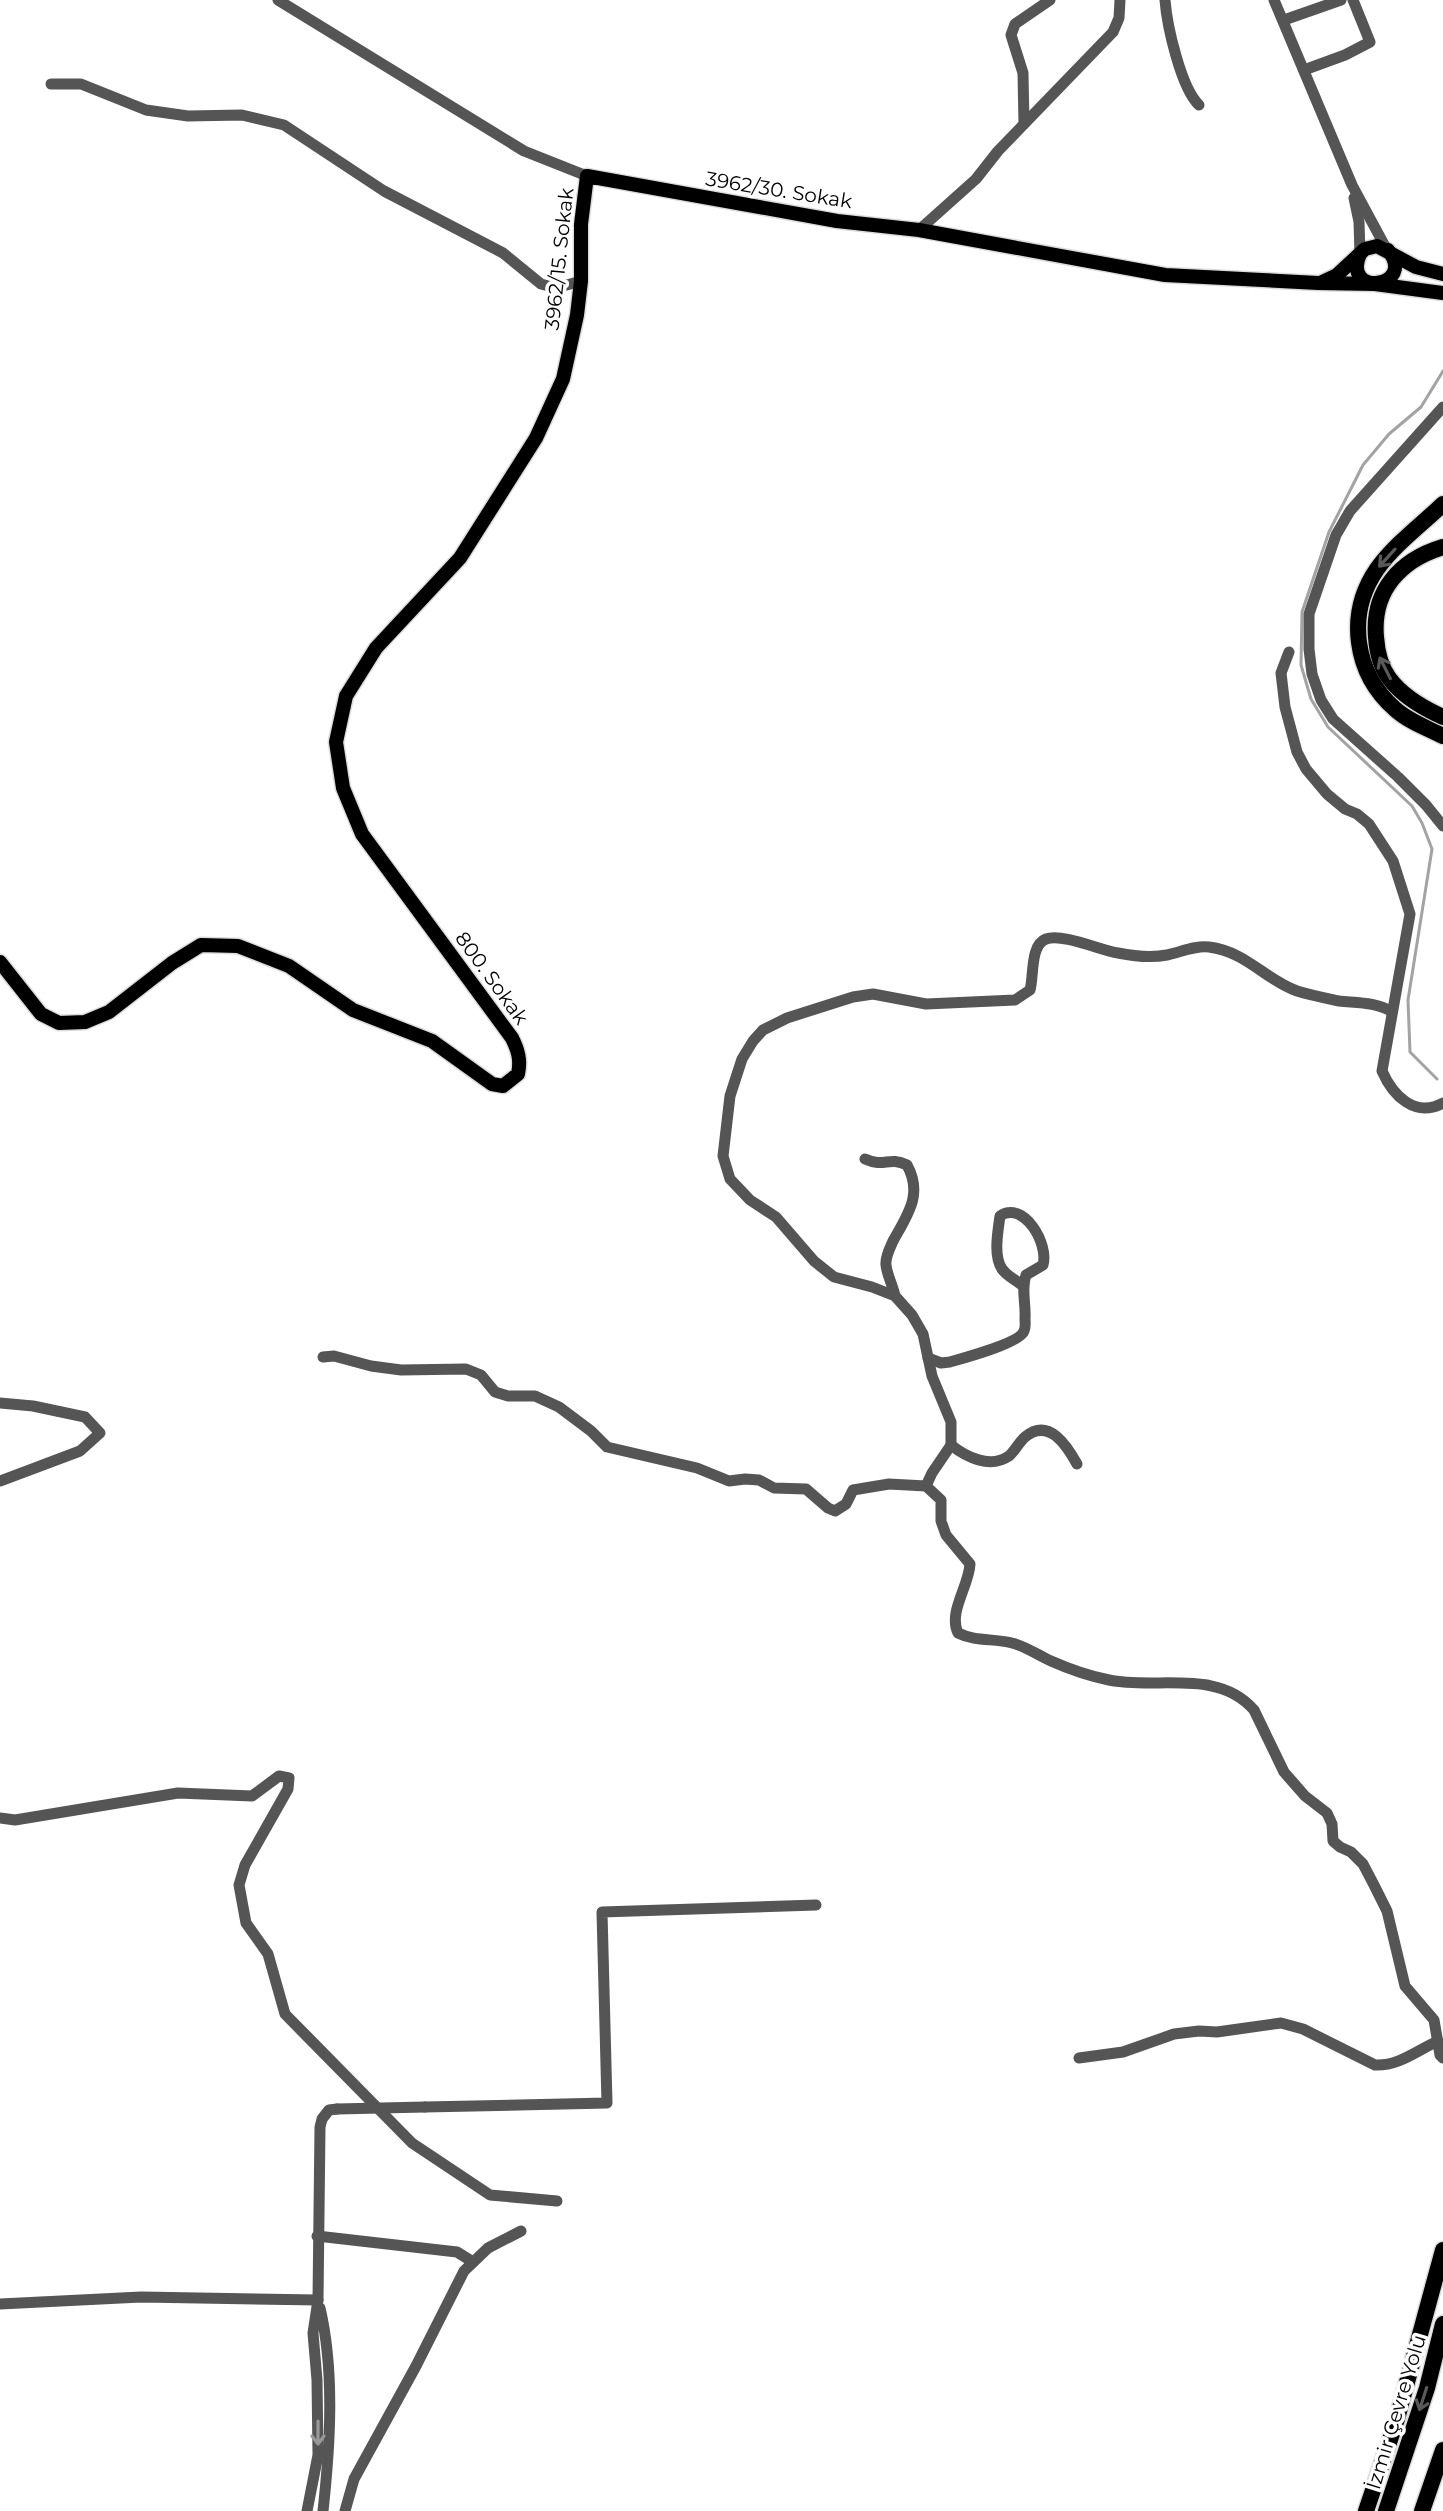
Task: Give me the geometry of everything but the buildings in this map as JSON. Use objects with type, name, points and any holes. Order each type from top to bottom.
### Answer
[{"type":"highway","points":[[1443,504],[1380,565],[1364,595],[1357,626],[1365,670],[1378,691],[1397,711],[1443,736]]},
{"type":"highway","points":[[1443,547],[1416,558],[1392,578],[1380,599],[1375,622],[1377,650],[1388,676],[1408,696],[1443,717]]},
{"type":"highway","points":[[1366,2511],[1397,2419],[1443,2250]]},
{"type":"highway","name":"İzmir Çevre Yolu","points":[[1386,2511],[1427,2388],[1443,2324]]},
{"type":"highway","points":[[1422,2511],[1443,2450]]},
{"type":"main road","name":"3962/30. Sokak","points":[[587,176],[822,219],[919,230],[1165,275],[1375,284],[1443,293]]},
{"type":"main road","name":"3962/15. Sokak","points":[[460,558],[536,438],[563,379],[577,315],[581,281],[581,224],[587,176]]},
{"type":"main road","points":[[1318,283],[1337,275],[1371,246],[1387,250],[1416,267],[1443,274]]},
{"type":"main road","points":[[1360,254],[1358,271],[1363,279],[1375,284],[1386,281],[1393,273],[1394,263],[1387,250]]},
{"type":"main road","name":"800. Sokak","points":[[0,962],[41,1014],[59,1023],[85,1022],[109,1012],[172,963],[201,945],[238,946],[289,966],[362,1014],[432,1041],[492,1084],[503,1086],[511,1081],[518,1074],[520,1063],[517,1048],[362,834],[343,788],[336,742],[346,696],[376,648],[460,558]]},
{"type":"street","name":"3962/30. Sokak","points":[[278,0],[524,151],[587,176]]},
{"type":"street","points":[[1024,124],[1023,73],[1011,35],[1015,24],[1050,0]]},
{"type":"street","points":[[919,230],[976,179],[998,151],[1113,32],[1119,18],[1120,0]]},
{"type":"street","points":[[1165,0],[1172,42],[1192,98],[1199,105]]},
{"type":"street","points":[[1274,0],[1352,185],[1387,250]]},
{"type":"street","points":[[1284,20],[1341,0]]},
{"type":"street","points":[[1304,70],[1370,42],[1353,0]]},
{"type":"street","points":[[51,84],[81,84],[146,110],[188,116],[242,115],[284,125],[384,191],[503,253],[541,284],[556,288],[581,281]]},
{"type":"street","points":[[1352,185],[1359,222],[1360,254]]},
{"type":"street","points":[[1443,407],[1350,511],[1336,535],[1309,614],[1312,674],[1321,700],[1333,719],[1407,786],[1443,826]]},
{"type":"street","points":[[1289,652],[1281,673],[1285,707],[1297,752],[1306,769],[1327,794],[1369,824],[1393,861],[1410,914],[1382,1071],[1389,1088],[1407,1105],[1426,1108],[1443,1103]]},
{"type":"street","points":[[895,1296],[834,1277],[814,1261],[776,1217],[750,1200],[730,1179],[723,1156],[730,1096],[742,1059],[753,1041],[771,1025],[853,997],[873,994],[926,1004],[1015,1000],[1030,990],[1036,949],[1049,938],[1119,954],[1145,956],[1164,956],[1208,946],[1246,959],[1294,990],[1339,1001],[1379,1005],[1392,1012]]},
{"type":"street","points":[[865,1159],[877,1164],[896,1160],[907,1165],[915,1184],[906,1218],[889,1250],[886,1264],[895,1296],[912,1315],[923,1334],[932,1376],[951,1422],[951,1445],[926,1486]]},
{"type":"street","points":[[928,1358],[941,1363],[950,1362],[1018,1338],[1024,1332],[1023,1286],[1026,1275],[1043,1265],[1046,1255],[1031,1224],[1013,1212],[1005,1212],[1000,1216],[999,1265],[1023,1286]]},
{"type":"street","points":[[323,1357],[334,1356],[401,1370],[466,1369],[481,1375],[495,1392],[508,1396],[535,1396],[559,1407],[607,1447],[697,1468],[729,1481],[759,1480],[774,1488],[806,1489],[835,1511],[846,1504],[853,1490],[889,1484],[926,1486],[941,1500],[941,1521],[946,1535],[970,1564],[969,1579],[954,1617],[958,1633],[968,1638],[1013,1643],[1087,1675],[1114,1681],[1195,1684],[1219,1688],[1247,1701],[1284,1772],[1305,1796],[1327,1813],[1332,1824],[1333,1841],[1363,1864],[1387,1911],[1405,1986],[1434,2020],[1443,2058]]},
{"type":"street","points":[[0,1403],[33,1406],[85,1417],[100,1433],[80,1451],[0,1481]]},
{"type":"street","points":[[951,1445],[964,1455],[978,1460],[996,1461],[1010,1456],[1028,1434],[1038,1430],[1055,1434],[1068,1447],[1077,1464]]},
{"type":"street","points":[[0,1818],[15,1820],[178,1793],[252,1796],[279,1776],[289,1778],[288,1789],[245,1865],[239,1885],[246,1923],[268,1954],[285,2014],[412,2143],[490,2195],[557,2201]]},
{"type":"street","points":[[307,2511],[318,2455],[313,2333],[318,2300],[320,2127],[329,2110],[607,2103],[602,1912],[816,1905]]},
{"type":"street","points":[[1079,2058],[1123,2052],[1174,2034],[1217,2032],[1281,2023],[1303,2029],[1375,2065],[1388,2066],[1399,2062],[1438,2041]]},
{"type":"street","points":[[345,2511],[354,2479],[464,2271],[488,2248],[521,2231]]},
{"type":"street","points":[[317,2236],[457,2252],[473,2262]]},
{"type":"street","points":[[0,2304],[141,2297],[318,2300]]},
{"type":"street","points":[[318,2300],[325,2331],[330,2445],[323,2511]]},
{"type":"waterway","points":[[1437,1079],[1410,1052],[1408,1000],[1432,849],[1412,806],[1328,727],[1311,699],[1301,665],[1302,612],[1329,532],[1363,465],[1389,434],[1421,407],[1443,371]]}]
